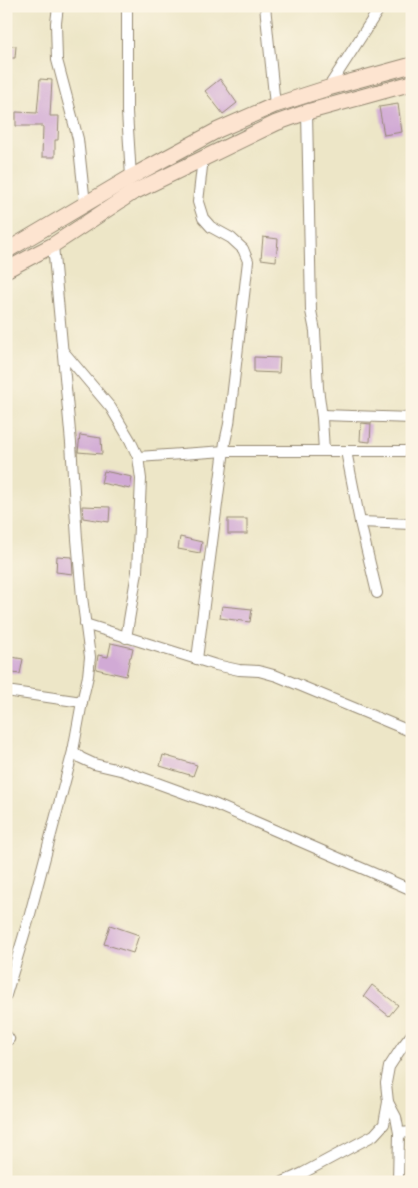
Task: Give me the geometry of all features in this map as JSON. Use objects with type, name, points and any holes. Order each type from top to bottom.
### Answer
[{"type":"street","points":[[58,6],[56,24],[57,60],[78,139],[85,204]]},
{"type":"street","points":[[127,6],[127,112],[131,177]]},
{"type":"street","points":[[266,6],[275,105]]},
{"type":"street","points":[[328,88],[381,6]]},
{"type":"street","points":[[7,250],[131,177],[218,130],[275,105],[412,65]]},
{"type":"street","points":[[6,270],[53,245],[132,192],[276,123],[306,112],[412,84]]},
{"type":"street","points":[[306,112],[310,311],[315,331],[324,451]]},
{"type":"street","points":[[197,659],[248,261],[243,249],[231,238],[211,228],[203,218],[198,202],[202,158]]},
{"type":"street","points":[[6,995],[29,918],[73,751],[90,657],[77,539],[71,443],[53,245]]},
{"type":"street","points":[[63,350],[111,408],[138,457],[141,479],[137,572],[126,638]]},
{"type":"street","points":[[322,415],[412,418]]},
{"type":"street","points":[[138,457],[225,451],[412,451]]},
{"type":"street","points":[[346,451],[377,593]]},
{"type":"street","points":[[360,522],[412,524]]},
{"type":"street","points":[[85,624],[197,659],[240,670],[259,671],[277,676],[412,732]]},
{"type":"street","points":[[6,690],[82,702]]},
{"type":"street","points":[[73,751],[81,758],[94,764],[124,771],[212,803],[412,890]]},
{"type":"street","points":[[283,1182],[374,1135],[384,1124],[388,1102],[386,1083],[389,1068],[412,1034]]},
{"type":"street","points":[[6,1035],[9,1039],[6,1042]]},
{"type":"street","points":[[388,1102],[396,1117],[399,1133],[398,1182]]},
{"type":"street","points":[[399,1133],[412,1132]]},
{"type":"building","points":[[7,45],[16,46],[15,58],[7,58]]},
{"type":"building","points":[[40,79],[52,80],[50,116],[59,116],[58,140],[55,140],[55,157],[42,157],[43,126],[16,126],[16,112],[37,113]]},
{"type":"building","points":[[220,79],[237,103],[223,114],[205,91]]},
{"type":"building","points":[[398,104],[402,132],[384,135],[379,107]]},
{"type":"building","points":[[263,237],[278,239],[276,261],[261,259]]},
{"type":"building","points":[[254,357],[280,358],[279,373],[254,372]]},
{"type":"building","points":[[361,423],[371,424],[370,442],[360,441]]},
{"type":"building","points":[[80,435],[101,438],[102,454],[78,452]]},
{"type":"building","points":[[104,471],[132,477],[130,489],[101,483]]},
{"type":"building","points":[[82,506],[110,507],[109,522],[83,518]]},
{"type":"building","points":[[228,519],[247,519],[247,534],[228,534]]},
{"type":"building","points":[[180,537],[202,542],[200,553],[178,549]]},
{"type":"building","points":[[57,556],[72,557],[73,574],[56,572]]},
{"type":"building","points":[[222,606],[252,609],[250,622],[220,618]]},
{"type":"building","points":[[111,643],[133,648],[126,676],[96,669],[98,655],[108,657]]},
{"type":"building","points":[[6,656],[23,659],[20,674],[6,672]]},
{"type":"building","points":[[163,755],[197,765],[193,776],[160,766]]},
{"type":"building","points":[[110,925],[139,935],[133,953],[104,944]]},
{"type":"building","points":[[372,985],[398,1005],[389,1016],[364,996]]}]
